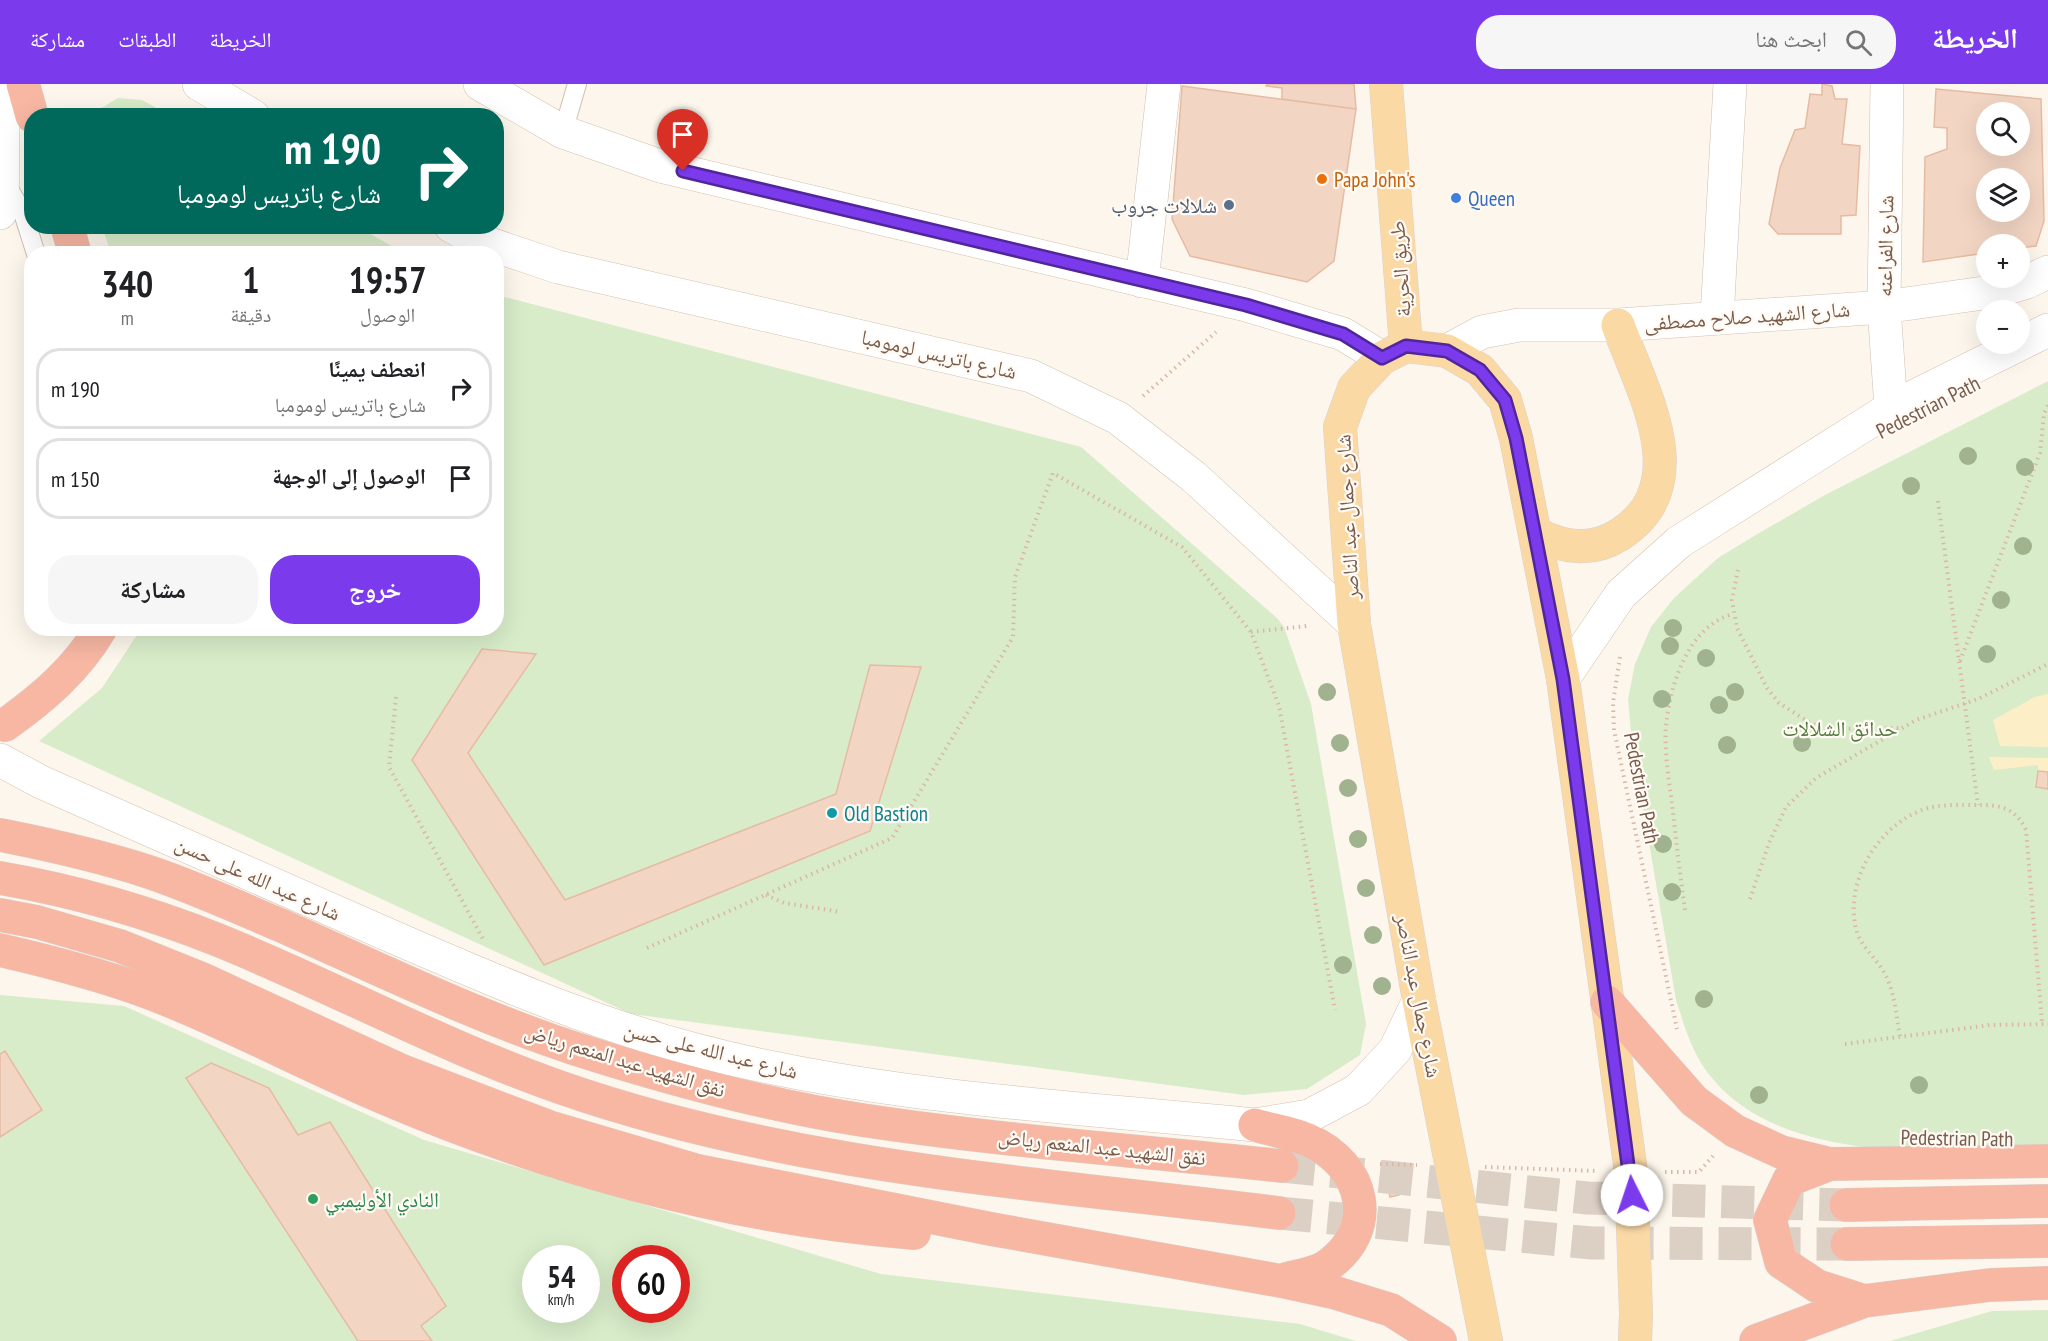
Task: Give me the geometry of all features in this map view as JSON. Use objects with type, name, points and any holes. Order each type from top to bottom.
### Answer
[{"type":"highway","points":[[22,84],[30,108]]},
{"type":"highway","points":[[5,724],[42,699],[74,668],[96,636]]},
{"type":"highway","name":"نفق الشهيد عبد المنعم رياض","points":[[0,835],[63,847],[152,873],[238,907],[480,1014],[573,1048],[668,1077],[763,1101],[860,1119],[958,1132],[1282,1166]]},
{"type":"highway","name":"نفق الشهيد عبد المنعم رياض","points":[[0,878],[46,886],[134,909],[219,941],[470,1054],[564,1089],[660,1118],[757,1142],[856,1160],[1279,1213]]},
{"type":"highway","points":[[0,915],[36,922],[120,946],[202,979],[402,1071],[549,1127],[698,1171],[991,1229],[1281,1281],[1381,1306],[1440,1341]]},
{"type":"highway","points":[[0,950],[78,968],[154,994],[388,1100],[500,1142],[613,1178],[729,1208],[821,1224],[913,1233],[991,1229]]},
{"type":"highway","points":[[1607,1002],[1694,1101],[1735,1131],[1781,1152],[1830,1164],[2048,1161]]},
{"type":"highway","points":[[1255,1125],[1309,1140],[1342,1163],[1360,1194],[1360,1219],[1350,1245],[1325,1268],[1281,1281]]},
{"type":"highway","points":[[1830,1164],[1789,1180],[1770,1220],[1781,1262],[1817,1286],[1864,1301]]},
{"type":"highway","points":[[1846,1204],[2048,1201]]},
{"type":"highway","points":[[1847,1244],[2048,1241]]},
{"type":"highway","points":[[1756,1341],[1864,1301],[1990,1285],[2048,1283]]},
{"type":"main road","points":[[0,213],[2,84]]},
{"type":"main road","points":[[199,84],[240,108]]},
{"type":"main road","points":[[480,84],[563,132],[660,166],[1246,305],[1394,352],[1447,351],[1480,370],[1505,400],[1516,438],[1537,534],[1563,679],[1630,1172],[1636,1313],[1635,1341]]},
{"type":"main road","points":[[1142,281],[1164,84]]},
{"type":"main road","name":"طريق الحرية","points":[[1386,84],[1394,352]]},
{"type":"main road","points":[[1717,318],[1730,84]]},
{"type":"main road","name":"شارع الفراعنه","points":[[1887,84],[1884,307],[1891,408]]},
{"type":"main road","name":"شارع باتريس لومومبا","points":[[466,234],[496,246]]},
{"type":"main road","name":"شارع باتريس لومومبا","points":[[504,249],[558,267],[1031,376],[1118,418],[1194,477],[1354,624]]},
{"type":"main road","name":"شارع الشهيد صلاح مصطفى","points":[[1447,351],[1482,332],[1498,328],[1618,325],[1884,307],[1998,291],[2048,272]]},
{"type":"main road","points":[[1537,534],[1554,543],[1573,547],[1610,541],[1644,514],[1654,496],[1661,475],[1662,454],[1657,433],[1618,325]]},
{"type":"main road","points":[[1563,679],[1621,594],[1679,542],[1891,408],[2048,330]]},
{"type":"main road","name":"شارع جمال عبد الناصر","points":[[1394,352],[1354,388],[1340,427],[1354,624],[1419,1000],[1486,1341]]},
{"type":"main road","name":"شارع عبد الله على حسن","points":[[0,760],[40,782],[508,986],[582,1015],[692,1049],[803,1074],[917,1091],[1255,1125],[1309,1116],[1358,1090],[1395,1050],[1419,1000]]},
{"type":"lane","points":[[563,132],[577,84]]},
{"type":"lane","points":[[2,151],[24,216]]},
{"type":"path","points":[[1118,418],[1246,305]]},
{"type":"path","points":[[1959,661],[2040,453],[2048,405]]},
{"type":"path","points":[[2042,431],[2048,429]]},
{"type":"path","points":[[646,948],[891,838],[1013,637],[1015,577],[1053,473],[1182,547],[1251,632],[1279,706],[1335,1010]]},
{"type":"path","points":[[1938,501],[1978,805]]},
{"type":"path","points":[[1738,570],[1734,585],[1733,614],[1767,688],[1794,714],[1828,729],[1900,728]]},
{"type":"path","points":[[1685,910],[1667,762],[1669,711],[1677,678],[1695,641],[1704,629],[1733,614]]},
{"type":"path","points":[[1251,632],[1284,627],[1354,624]]},
{"type":"path","name":"Pedestrian Path","points":[[1622,649],[1615,676],[1614,730],[1678,1035]]},
{"type":"path","points":[[1750,899],[1769,843],[1786,807],[1816,778],[1900,728],[1938,711],[1965,704],[2048,664]]},
{"type":"path","points":[[396,697],[389,767],[508,986]]},
{"type":"path","points":[[1900,1036],[1893,997],[1887,979],[1857,933],[1855,908],[1858,882],[1873,849],[1899,823],[1931,807],[1978,805],[2008,808],[2022,821],[2026,830],[2042,1023]]},
{"type":"path","points":[[766,895],[784,903],[841,912]]},
{"type":"path","points":[[1845,1044],[1990,1025],[2048,1024]]},
{"type":"path","points":[[1342,1163],[1699,1172],[1735,1131]]},
{"type":"green space","points":[[118,98],[142,100],[156,108],[101,108]]},
{"type":"green space","points":[[104,234],[370,234],[392,246],[109,246]]},
{"type":"green space","points":[[504,297],[1081,447],[1277,618],[1284,627],[1311,704],[1366,1024],[1360,1055],[1307,1089],[1244,1095],[631,1014],[39,741],[102,688],[136,636],[504,636]]},
{"type":"green space","name":"حدائق الشلالات","points":[[2048,381],[2048,1151],[1963,1152],[1869,1148],[1823,1140],[1781,1127],[1743,1106],[1712,1078],[1695,1051],[1676,1000],[1632,744],[1628,699],[1635,664],[1651,627],[1674,598],[1718,558],[1825,495]]},
{"type":"green space","name":"النادي الأوليمبي","points":[[0,995],[124,1006],[424,1140],[881,1274],[1300,1324],[1356,1341],[0,1341]]},
{"type":"green space","points":[[2048,1310],[2048,1341],[1890,1341],[1992,1311]]},
{"type":"sand","points":[[2048,694],[2048,747],[2000,746],[1993,720],[2035,697]]},
{"type":"sand","points":[[1989,757],[2048,758],[2048,772],[2038,771],[2038,765],[1994,770]]},
{"type":"building","points":[[1267,84],[1354,84],[1356,109],[1282,99],[1282,88],[1266,86]]},
{"type":"building","points":[[1822,84],[1832,86],[1835,99],[1847,99],[1842,144],[1860,146],[1856,215],[1841,216],[1841,234],[1778,234],[1769,224],[1780,168],[1795,130],[1805,128],[1810,94],[1822,95]]},
{"type":"building","points":[[1182,86],[1356,109],[1334,261],[1307,282],[1190,256],[1172,219]]},
{"type":"building","points":[[1936,89],[2041,99],[2044,221],[2036,246],[2030,247],[2030,234],[1976,234],[1976,254],[1923,262],[1925,157],[1947,149],[1947,128],[1934,127]]},
{"type":"building","name":"Old Bastion","points":[[482,649],[536,654],[468,753],[565,900],[836,794],[870,665],[921,667],[870,831],[544,965],[412,760]]},
{"type":"building","points":[[2038,771],[2048,772],[2048,789],[2036,787]]},
{"type":"building","points":[[5,1051],[42,1110],[0,1137],[0,1054]]},
{"type":"building","points":[[211,1063],[269,1088],[298,1135],[330,1122],[446,1306],[421,1326],[432,1341],[358,1341],[186,1078]]},
{"type":"building","points":[[1393,1170],[1399,1195],[1390,1197],[1384,1172]]},
{"type":"tunnel","points":[[1282,1166],[1587,1198],[1846,1205]]},
{"type":"tunnel","points":[[1279,1213],[1592,1243],[1847,1244]]},
{"type":"place","name":"Papa John's","points":[[1322,179]]},
{"type":"place","name":"Queen","points":[[1456,198]]},
{"type":"place","name":"شلالات جروب","points":[[1229,205]]},
{"type":"place","name":"Old Bastion","points":[[832,813]]},
{"type":"place","name":"النادي الأوليمبي","points":[[313,1199]]},
{"type":"route","points":[[683,171],[1246,305],[1343,334],[1382,358],[1406,346],[1447,351],[1480,370],[1505,400],[1516,438],[1537,534],[1563,679],[1632,1195]]}]
